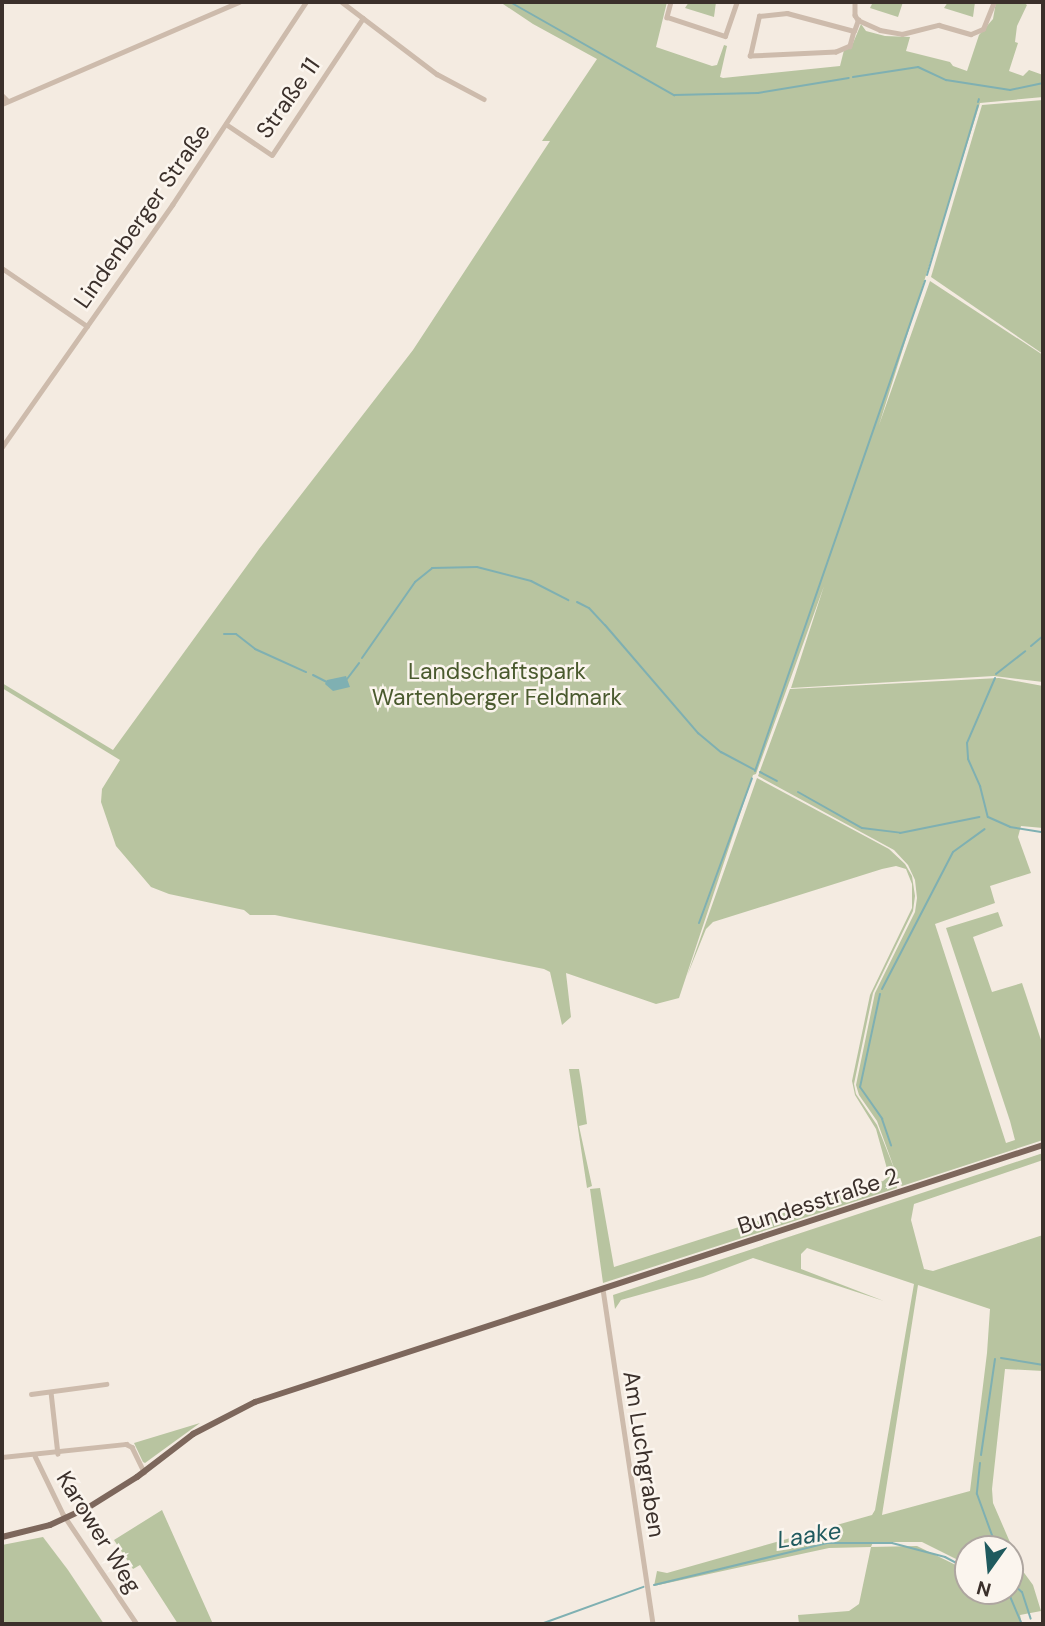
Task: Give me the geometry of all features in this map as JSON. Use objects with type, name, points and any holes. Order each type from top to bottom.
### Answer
[{"type":"main road","name":"Bundesstraße 2","points":[[2,1537],[66,1518],[110,1495],[194,1434],[255,1402],[1043,1145]]},
{"type":"street","points":[[2,104],[239,2]]},
{"type":"street","name":"Lindenberger Straße","points":[[2,447],[226,124],[306,2]]},
{"type":"street","points":[[342,2],[437,75],[484,99]]},
{"type":"street","points":[[671,2],[667,17],[725,36],[737,2]]},
{"type":"street","points":[[855,2],[855,15],[858,20],[893,33],[939,25],[974,34],[986,23],[994,2]]},
{"type":"street","points":[[854,31],[787,13],[759,16],[750,56],[836,52],[850,46],[858,20]]},
{"type":"street","name":"Straße 11","points":[[226,124],[272,155],[363,18]]},
{"type":"street","points":[[2,95],[8,101]]},
{"type":"street","points":[[2,268],[87,326]]},
{"type":"street","name":"Am Luchgraben","points":[[603,1289],[653,1624]]},
{"type":"street","points":[[31,1394],[106,1384]]},
{"type":"street","points":[[51,1392],[58,1454]]},
{"type":"street","points":[[2,1457],[58,1454],[129,1445],[144,1472]]},
{"type":"street","name":"Karower Weg","points":[[35,1456],[51,1494],[137,1624]]},
{"type":"green space","name":"Landschaftspark Wartenberger Feldmark","points":[[500,2],[667,2],[656,47],[712,66],[717,65],[724,45],[727,46],[720,77],[723,78],[840,66],[844,50],[851,48],[861,24],[866,31],[885,36],[910,37],[906,51],[950,62],[953,66],[967,71],[979,35],[993,19],[996,2],[1023,2],[1027,5],[1017,26],[1015,42],[1018,43],[1009,71],[1023,76],[1029,70],[1043,75],[1043,97],[980,103],[879,425],[930,281],[1043,355],[1043,682],[994,676],[791,688],[824,586],[756,774],[753,775],[679,998],[656,1004],[566,973],[571,1017],[562,1025],[550,972],[544,969],[275,915],[250,915],[244,910],[169,894],[151,887],[116,846],[101,802],[102,789],[120,760],[2,688],[2,683],[113,750],[259,549],[413,350],[550,141],[542,141],[597,59],[533,24]]},
{"type":"green space","points":[[689,2],[716,2],[714,17],[685,8]]},
{"type":"green space","points":[[873,2],[903,2],[898,17],[870,8]]},
{"type":"green space","points":[[948,2],[975,2],[973,17],[944,8]]},
{"type":"green space","points":[[1043,100],[1043,354],[931,277],[982,105]]},
{"type":"green space","points":[[999,678],[1043,686],[1043,828],[1021,826],[1018,837],[1031,873],[990,886],[995,903],[935,924],[1006,1143],[1015,1140],[1010,1121],[946,928],[998,912],[1003,926],[973,937],[992,992],[1022,983],[1043,1046],[1043,1140],[902,1186],[896,1182],[897,1188],[603,1283],[590,1189],[600,1188],[614,1267],[883,1181],[889,1176],[876,1129],[855,1095],[852,1081],[870,995],[912,908],[912,884],[906,869],[896,866],[882,869],[713,922],[706,929],[687,976],[757,778],[889,849],[905,864],[912,876],[915,896],[913,911],[873,993],[854,1084],[856,1094],[877,1125],[897,1176],[877,1121],[859,1095],[856,1085],[875,993],[915,912],[917,898],[915,880],[908,865],[894,850],[758,776],[790,689]]},
{"type":"green space","points":[[569,1069],[579,1069],[582,1087],[587,1124],[579,1126],[592,1186],[587,1188]]},
{"type":"green space","points":[[1043,1153],[1043,1160],[914,1204],[911,1220],[924,1269],[933,1271],[1043,1235],[1043,1371],[1005,1369],[992,1489],[993,1503],[1007,1535],[954,1535],[954,1558],[922,1542],[873,1542],[871,1547],[829,1548],[654,1586],[657,1571],[667,1573],[872,1515],[914,1284],[807,1248],[801,1254],[801,1269],[884,1301],[753,1258],[703,1277],[621,1300],[615,1309],[613,1295]],"holes":[[[918,1285],[990,1309],[970,1491],[882,1515]]]},
{"type":"green space","points":[[200,1423],[145,1463],[143,1462],[134,1443]]},
{"type":"green space","points":[[162,1510],[213,1624],[178,1624],[140,1565],[133,1569],[114,1540]]},
{"type":"green space","points":[[43,1537],[104,1624],[2,1624],[2,1545]]},
{"type":"green space","points":[[917,1546],[954,1564],[954,1605],[1024,1605],[1024,1573],[1033,1585],[1041,1611],[1020,1615],[1022,1624],[799,1624],[798,1615],[849,1611],[859,1604],[871,1547]]},
{"type":"water","points":[[346,676],[350,687],[333,691],[325,684],[327,680]]},
{"type":"waterway","points":[[510,2],[674,95],[758,93],[849,78]]},
{"type":"waterway","points":[[853,77],[918,67],[946,80],[1010,90],[1043,83]]},
{"type":"waterway","points":[[927,275],[978,105]]},
{"type":"waterway","points":[[755,771],[925,281]]},
{"type":"waterway","points":[[362,658],[415,582],[432,568],[477,567],[531,581],[568,600]]},
{"type":"waterway","points":[[577,602],[589,608],[605,625],[698,733],[721,752],[755,770]]},
{"type":"waterway","points":[[224,634],[236,634],[255,649],[306,672]]},
{"type":"waterway","points":[[1031,646],[1043,636]]},
{"type":"waterway","points":[[996,674],[1025,651]]},
{"type":"waterway","points":[[347,679],[359,663]]},
{"type":"waterway","points":[[313,675],[327,682]]},
{"type":"waterway","points":[[995,678],[967,743],[968,759],[980,786],[988,817],[1010,827],[1043,832]]},
{"type":"waterway","points":[[760,772],[777,781]]},
{"type":"waterway","points":[[699,923],[752,778]]},
{"type":"waterway","points":[[798,792],[862,828],[900,833],[979,817]]},
{"type":"waterway","points":[[882,989],[953,852],[985,829]]},
{"type":"waterway","points":[[880,994],[860,1087],[882,1119],[891,1145]]},
{"type":"waterway","points":[[1001,1358],[1043,1365]]},
{"type":"waterway","points":[[981,1455],[995,1359]]},
{"type":"waterway","points":[[980,1463],[977,1494],[992,1535]]},
{"type":"waterway","name":"Laake","points":[[654,1585],[827,1543],[892,1543],[954,1562]]},
{"type":"waterway","name":"Laake","points":[[541,1624],[643,1587]]},
{"type":"waterway","points":[[1024,1598],[1031,1619]]},
{"type":"waterway","name":"Laake","points":[[1014,1605],[1022,1624]]}]
